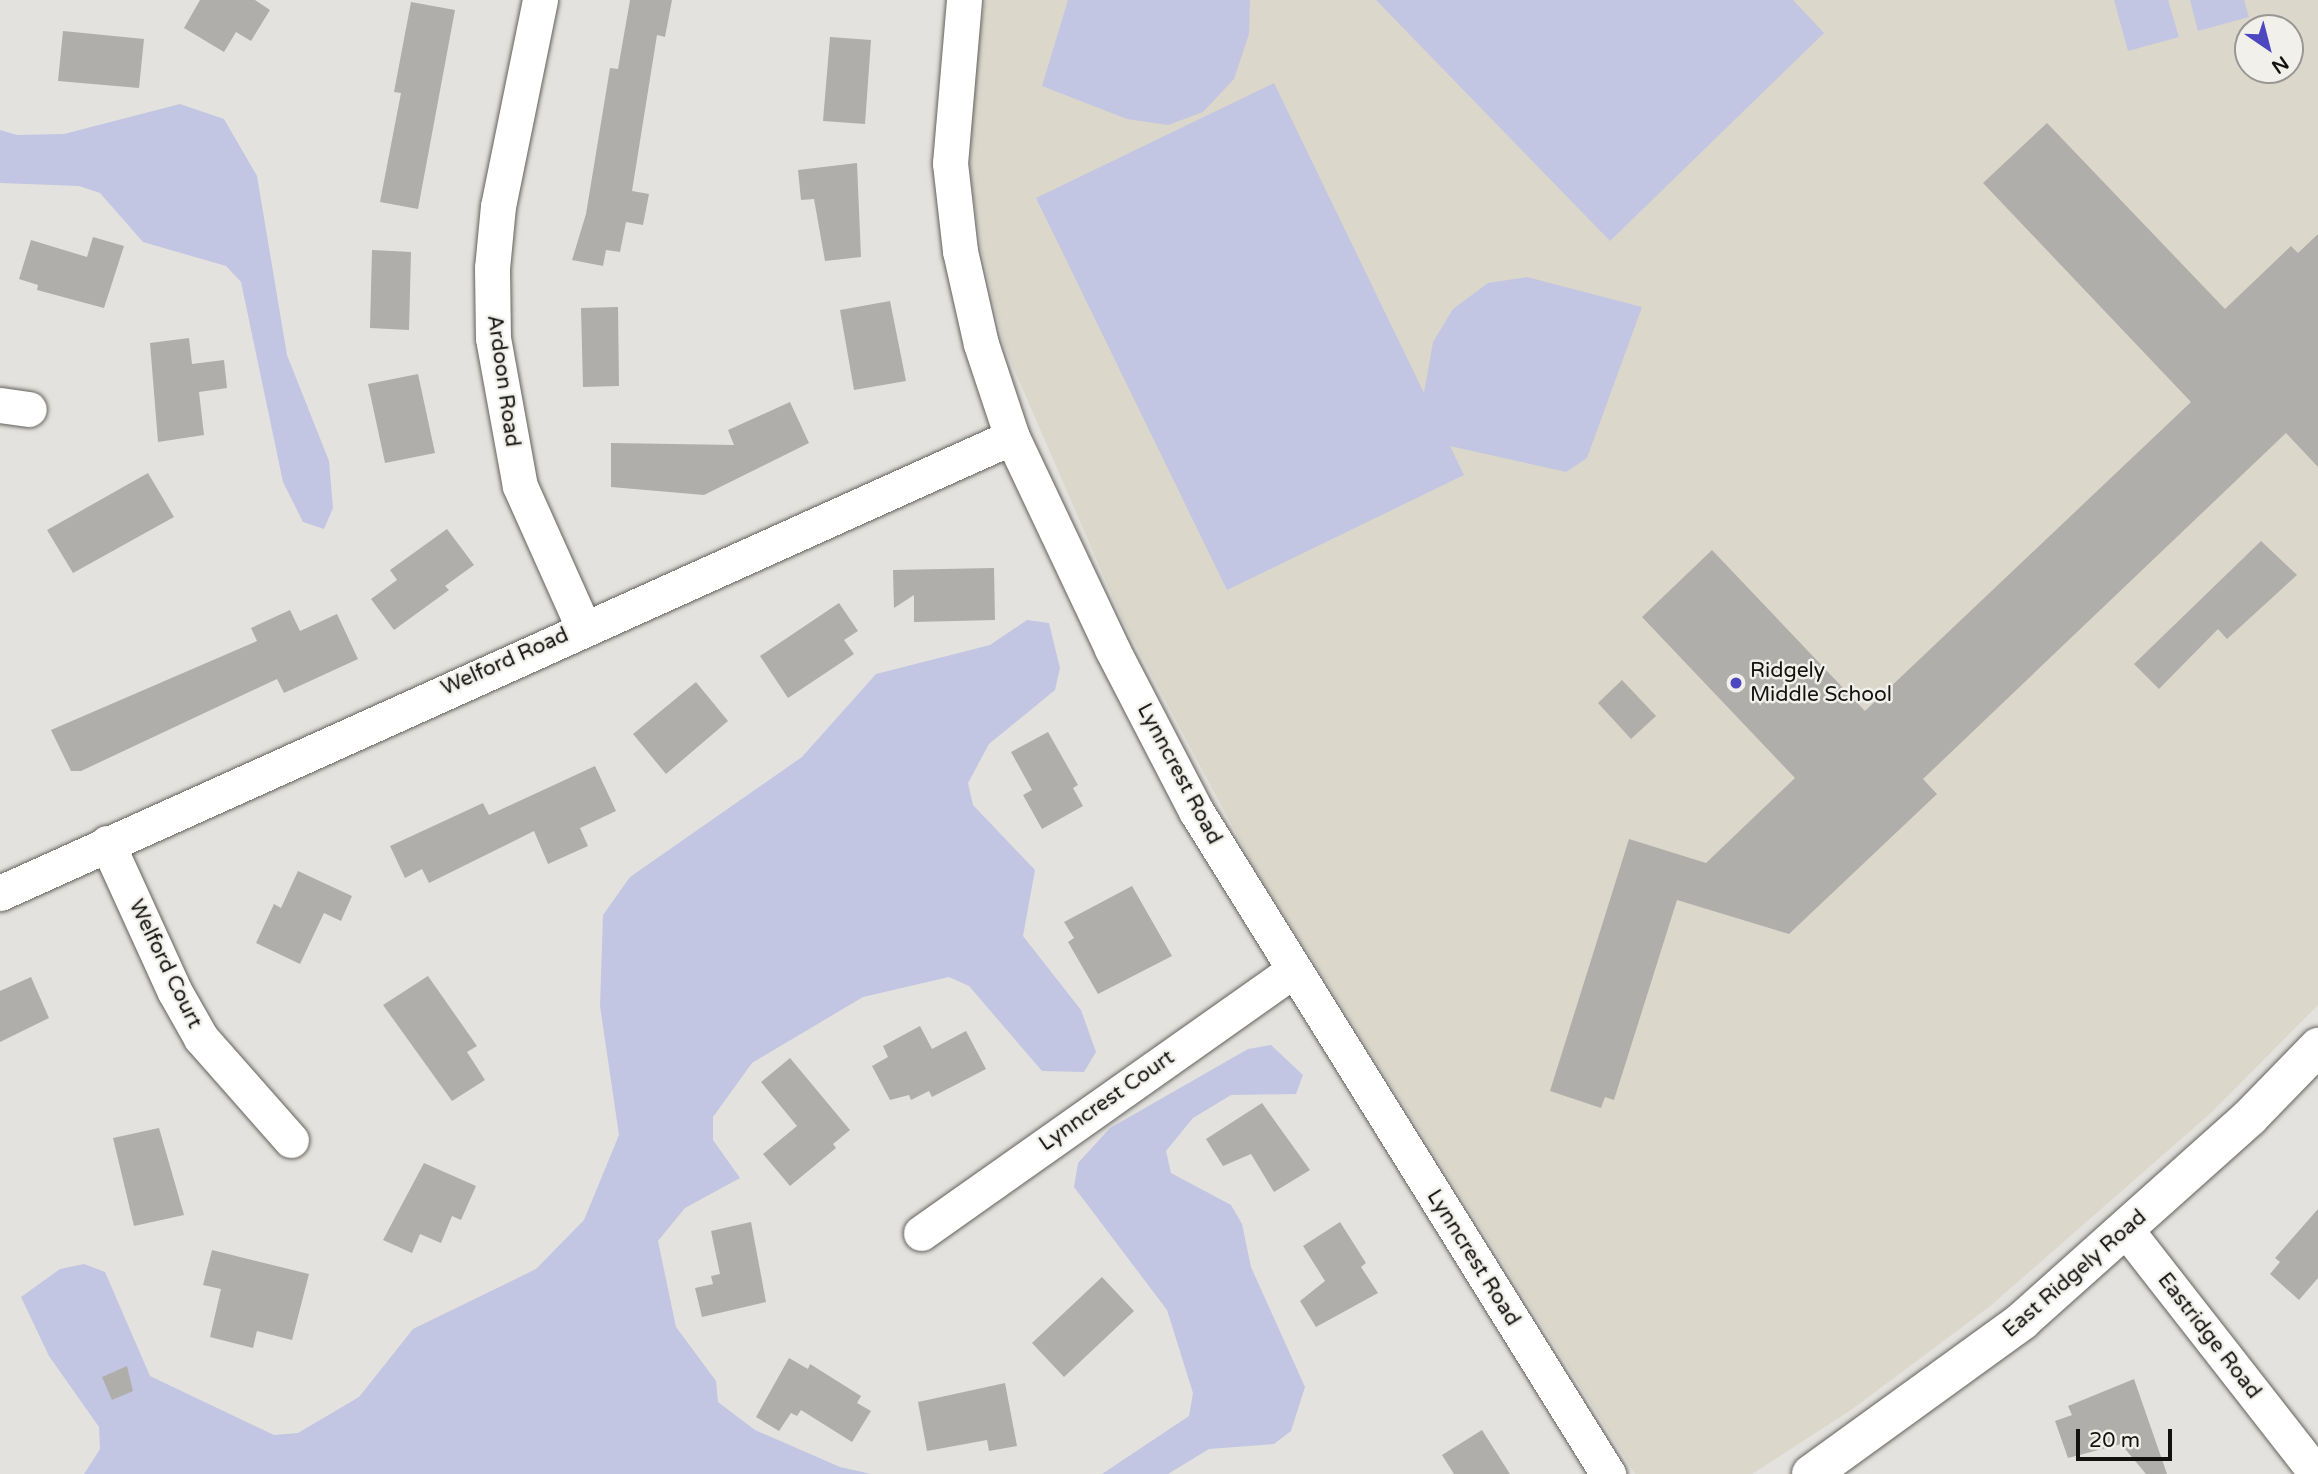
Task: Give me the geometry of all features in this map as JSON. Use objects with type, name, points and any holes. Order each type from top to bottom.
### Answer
[{"type":"street","name":"Ardoon Road","points":[[540,0],[498,206],[492,268],[494,338],[520,486],[583,627]]},
{"type":"street","name":"Lynncrest Road","points":[[964,0],[950,163],[960,251],[981,344],[1012,437],[1112,649],[1196,811],[1608,1474]]},
{"type":"street","name":"Welford Road","points":[[0,893],[583,627],[1012,437]]},
{"type":"street","name":"Welford Court","points":[[107,843],[175,992],[201,1038],[291,1140]]},
{"type":"street","name":"Lynncrest Court","points":[[921,1233],[1294,970]]},
{"type":"street","name":"East Ridgely Road","points":[[1811,1474],[1961,1370],[2127,1231],[2318,1047]]},
{"type":"street","name":"Eastridge Road","points":[[2127,1231],[2317,1474]]},
{"type":"shaded area","name":"Ridgely Middle School","points":[[985,0],[2318,0],[2318,1005],[2212,1112],[1989,1307],[1851,1410],[1752,1474],[1635,1474],[1252,863],[1124,623],[1004,346],[981,248],[970,168],[973,81]]},
{"type":"shaded area","points":[[1068,0],[1250,0],[1249,34],[1234,79],[1203,112],[1168,125],[1127,119],[1042,86]]},
{"type":"shaded area","points":[[1376,0],[1793,0],[1824,33],[1610,241]]},
{"type":"shaded area","points":[[2114,0],[2168,0],[2179,37],[2128,51]]},
{"type":"shaded area","points":[[2190,0],[2244,0],[2248,14],[2234,14],[2234,21],[2198,31]]},
{"type":"shaded area","points":[[1274,83],[1424,393],[1433,342],[1453,309],[1488,283],[1527,277],[1642,307],[1587,458],[1566,472],[1450,446],[1464,475],[1227,590],[1036,198]]},
{"type":"shaded area","points":[[180,104],[224,119],[257,176],[287,355],[329,461],[333,508],[324,529],[303,522],[283,482],[241,282],[226,266],[143,242],[100,193],[79,186],[0,183],[0,130],[17,135],[64,134]]},
{"type":"shaded area","points":[[1027,620],[1049,623],[1060,668],[1055,690],[989,744],[968,783],[973,805],[1035,870],[1023,936],[1081,1010],[1096,1052],[1084,1072],[1042,1071],[969,986],[949,977],[863,997],[752,1063],[713,1117],[713,1140],[740,1178],[685,1208],[658,1241],[676,1327],[716,1381],[718,1402],[755,1430],[840,1467],[871,1474],[84,1474],[100,1449],[99,1427],[49,1356],[21,1297],[60,1269],[84,1264],[105,1272],[150,1376],[274,1435],[298,1433],[359,1397],[413,1329],[536,1269],[584,1220],[619,1135],[600,1006],[603,915],[630,877],[802,757],[876,674],[990,645]]},
{"type":"shaded area","points":[[1271,1045],[1303,1075],[1296,1094],[1231,1095],[1193,1118],[1166,1151],[1171,1173],[1231,1205],[1242,1224],[1251,1267],[1305,1387],[1291,1431],[1274,1444],[1209,1449],[1168,1474],[1102,1474],[1189,1416],[1193,1393],[1167,1310],[1074,1187],[1078,1163],[1110,1128],[1248,1049]]},
{"type":"building","points":[[200,0],[255,0],[270,10],[251,41],[236,32],[224,52],[184,28]]},
{"type":"building","points":[[630,0],[672,0],[665,37],[657,35],[632,191],[649,194],[643,225],[626,222],[620,252],[606,250],[603,266],[572,260],[586,214],[610,68],[618,69]]},
{"type":"building","points":[[411,2],[455,10],[418,209],[380,202],[401,93],[394,92]]},
{"type":"building","points":[[63,31],[144,39],[139,88],[58,81]]},
{"type":"building","points":[[830,37],[871,40],[865,124],[823,121]]},
{"type":"building","name":"Ridgely Middle School","points":[[2047,123],[2225,309],[2291,246],[2298,253],[2318,234],[2318,467],[2286,433],[1923,779],[1937,794],[1789,934],[1677,900],[1614,1100],[1605,1097],[1601,1108],[1550,1091],[1629,839],[1706,863],[1795,778],[1642,617],[1712,550],[1865,711],[2191,402],[1983,183]]},
{"type":"building","points":[[857,163],[861,257],[825,261],[814,199],[801,200],[798,170]]},
{"type":"building","points":[[93,237],[124,246],[104,308],[37,290],[38,285],[19,279],[31,240],[87,257]]},
{"type":"building","points":[[372,250],[411,252],[409,330],[370,328]]},
{"type":"building","points":[[890,301],[906,381],[854,390],[840,310]]},
{"type":"building","points":[[618,307],[619,386],[583,387],[581,308]]},
{"type":"building","points":[[189,338],[192,364],[224,360],[227,388],[199,392],[204,435],[158,442],[150,343]]},
{"type":"building","points":[[418,374],[435,453],[385,463],[368,384]]},
{"type":"building","points":[[790,402],[809,443],[704,495],[611,487],[611,443],[734,445],[728,430]]},
{"type":"building","points":[[148,473],[174,517],[73,573],[47,530]]},
{"type":"building","points":[[447,529],[474,565],[445,586],[449,590],[394,630],[371,599],[397,580],[390,570]]},
{"type":"building","points":[[2261,541],[2297,575],[2227,639],[2218,629],[2159,689],[2134,664]]},
{"type":"building","points":[[994,568],[995,620],[914,622],[914,595],[894,608],[893,570]]},
{"type":"building","points":[[839,603],[858,631],[844,640],[854,654],[788,698],[760,656]]},
{"type":"building","points":[[290,610],[300,631],[337,614],[358,659],[284,693],[277,679],[81,771],[71,771],[51,730],[257,641],[251,628]]},
{"type":"building","points":[[1622,680],[1656,716],[1631,739],[1598,703]]},
{"type":"building","points":[[696,682],[728,721],[666,774],[633,734]]},
{"type":"building","points":[[1048,732],[1078,785],[1073,788],[1083,806],[1042,829],[1023,795],[1032,790],[1011,752]]},
{"type":"building","points":[[595,766],[616,811],[580,828],[588,846],[548,864],[534,831],[429,883],[422,869],[405,878],[390,846],[483,803],[489,815]]},
{"type":"building","points":[[298,871],[352,896],[341,921],[324,913],[300,964],[256,943],[274,904],[281,908]]},
{"type":"building","points":[[1132,886],[1172,956],[1098,994],[1068,942],[1074,938],[1064,922]]},
{"type":"building","points":[[428,976],[477,1046],[467,1052],[485,1080],[452,1101],[383,1005]]},
{"type":"building","points":[[31,977],[49,1018],[0,1042],[0,991]]},
{"type":"building","points":[[920,1026],[932,1049],[966,1031],[986,1069],[932,1097],[929,1091],[911,1100],[909,1095],[890,1100],[872,1066],[888,1057],[883,1046]]},
{"type":"building","points":[[790,1058],[850,1130],[833,1144],[836,1148],[790,1186],[763,1154],[797,1126],[761,1082]]},
{"type":"building","points":[[1262,1103],[1310,1170],[1274,1192],[1251,1154],[1223,1166],[1206,1139]]},
{"type":"building","points":[[159,1128],[184,1215],[134,1226],[113,1138]]},
{"type":"building","points":[[424,1163],[476,1186],[461,1220],[452,1216],[441,1243],[420,1234],[412,1253],[383,1240]]},
{"type":"building","points":[[2318,1209],[2318,1278],[2299,1300],[2270,1274],[2280,1262],[2275,1258]]},
{"type":"building","points":[[751,1222],[766,1302],[702,1317],[695,1288],[713,1284],[711,1276],[720,1274],[711,1231]]},
{"type":"building","points":[[1340,1222],[1366,1263],[1361,1267],[1378,1293],[1316,1327],[1300,1301],[1325,1281],[1303,1246]]},
{"type":"building","points":[[212,1250],[309,1274],[292,1340],[257,1331],[253,1348],[210,1337],[221,1289],[203,1285]]},
{"type":"building","points":[[1102,1277],[1134,1311],[1064,1377],[1032,1343]]},
{"type":"building","points":[[789,1358],[808,1369],[810,1364],[861,1396],[857,1403],[871,1411],[852,1442],[801,1410],[797,1416],[791,1413],[779,1431],[756,1417]]},
{"type":"building","points":[[127,1366],[133,1391],[112,1400],[102,1377]]},
{"type":"building","points":[[2134,1379],[2167,1474],[2146,1474],[2121,1444],[2068,1458],[2055,1421],[2072,1415],[2068,1406]]},
{"type":"building","points":[[1005,1383],[1017,1446],[989,1451],[987,1440],[927,1451],[918,1402]]},
{"type":"building","points":[[1482,1430],[1510,1474],[1454,1474],[1442,1455]]},
{"type":"place","name":"Ridgely Middle School","points":[[1736,683]]}]
